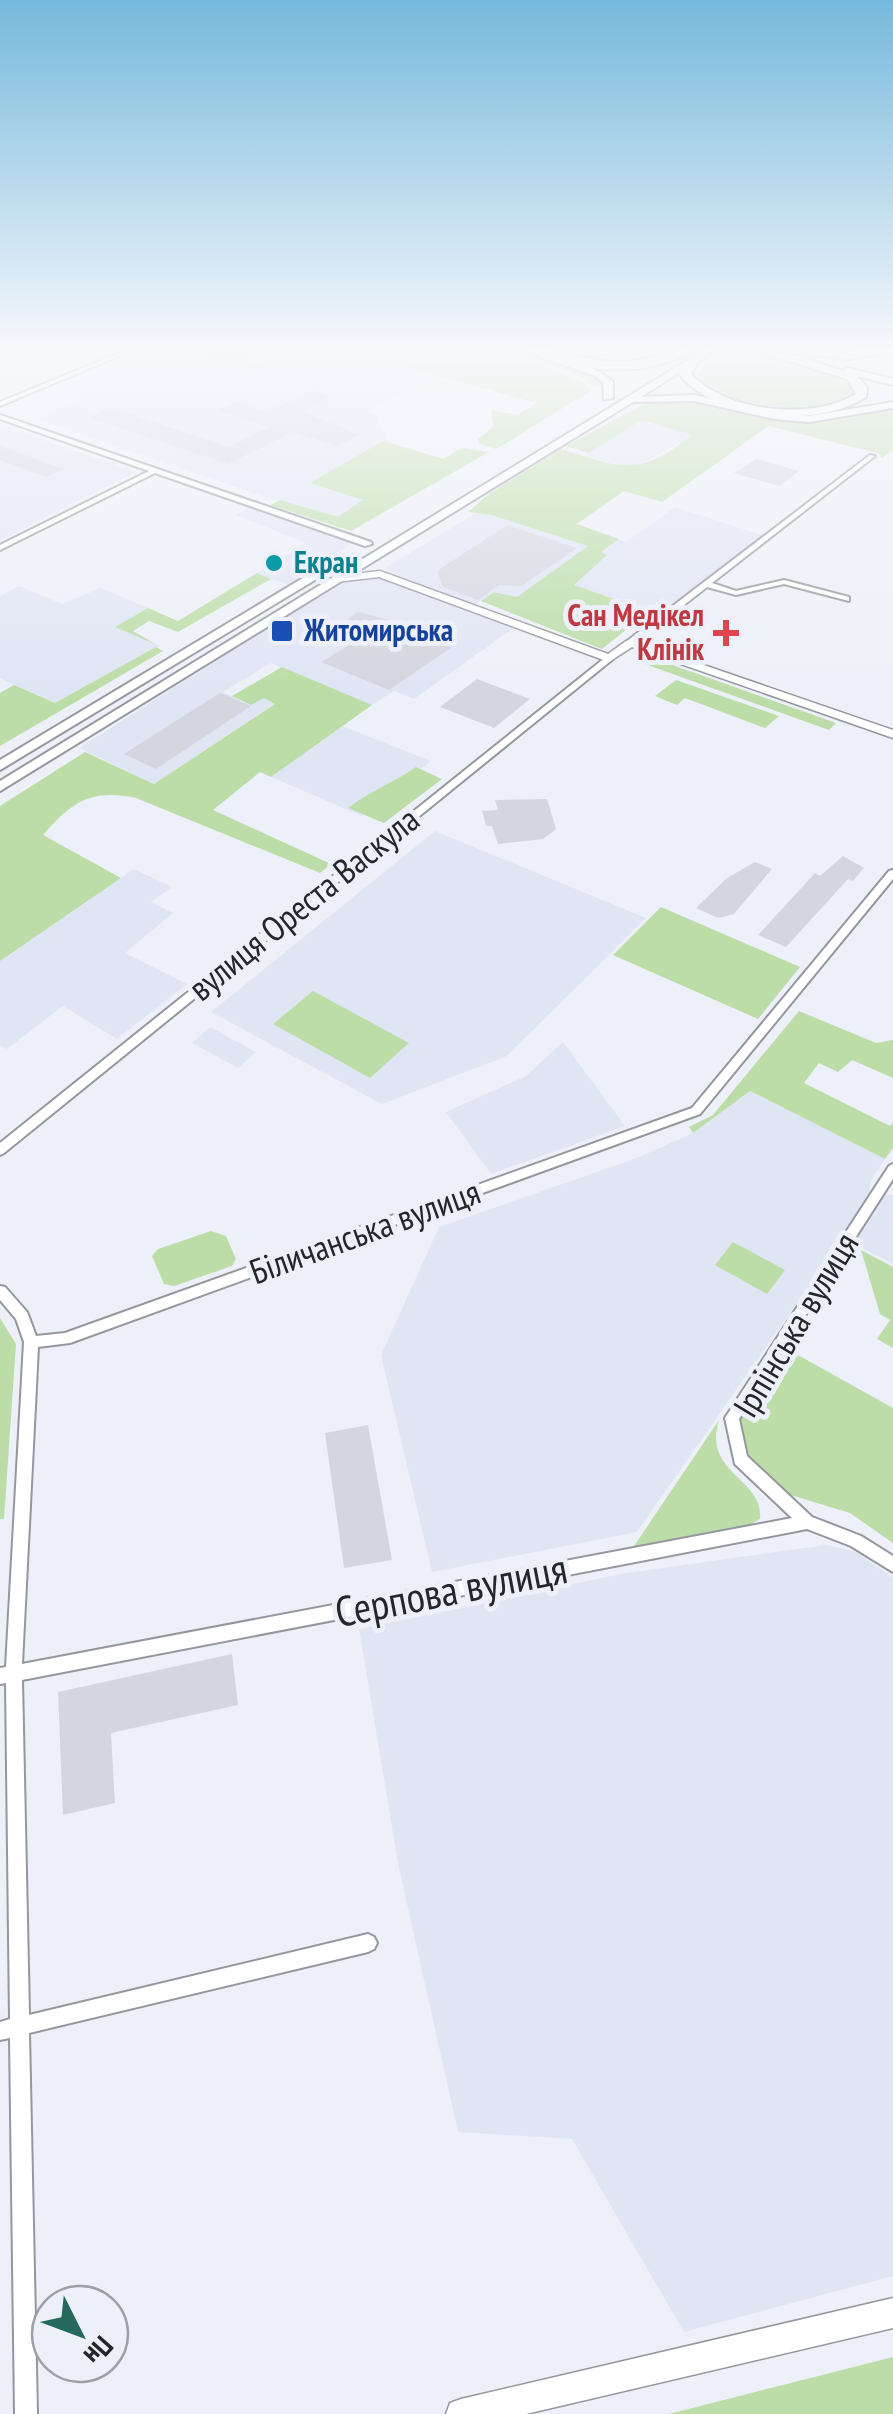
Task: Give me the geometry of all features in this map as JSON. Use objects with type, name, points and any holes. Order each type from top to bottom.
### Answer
[{"type":"main road","points":[[0,787],[336,579],[372,549],[510,461]]},
{"type":"main road","points":[[0,766],[524,461]]},
{"type":"street","points":[[128,461],[372,549],[372,565],[380,574]]},
{"type":"street","points":[[336,579],[380,574],[609,659],[866,461]]},
{"type":"street","points":[[0,548],[155,470]]},
{"type":"street","points":[[709,585],[736,593],[776,582],[793,582],[846,599]]},
{"type":"street","points":[[630,642],[893,734]]},
{"type":"street","name":"вулиця Ореста Васкула","points":[[0,1150],[609,659]]},
{"type":"street","name":"Біличанська вулиця","points":[[31,1342],[65,1339],[696,1111],[893,873]]},
{"type":"street","name":"Ірпінська вулиця","points":[[807,1522],[740,1459],[732,1418],[893,1170]]},
{"type":"street","points":[[0,1291],[22,1316],[31,1342],[7,1675],[21,2026],[26,2414]]},
{"type":"street","points":[[807,1522],[856,1541],[893,1565]]},
{"type":"street","name":"Серпова вулиця","points":[[7,1675],[807,1522]]},
{"type":"street","points":[[0,2031],[368,1943]]},
{"type":"street","points":[[462,2414],[893,2313]]},
{"type":"shaded area","points":[[0,461],[103,461],[137,472],[0,540]]},
{"type":"shaded area","points":[[159,461],[440,461],[338,522]]},
{"type":"shaded area","points":[[600,461],[648,461],[635,468]]},
{"type":"shaded area","points":[[249,507],[348,540],[349,546],[288,585],[257,573],[306,543],[236,515]]},
{"type":"shaded area","points":[[675,507],[765,536],[720,574],[639,631],[629,628],[636,621],[573,585],[606,555],[600,552],[619,539],[626,542]]},
{"type":"shaded area","points":[[476,513],[589,546],[517,597],[494,592],[474,605],[407,581],[385,568]]},
{"type":"shaded area","points":[[375,575],[515,627],[414,699],[394,691],[372,705],[271,663],[223,692],[251,705],[264,698],[276,703],[154,784],[79,748],[342,581]]},
{"type":"shaded area","points":[[19,586],[62,604],[101,588],[148,608],[116,627],[160,646],[55,703],[0,678],[0,596]]},
{"type":"shaded area","points":[[342,726],[431,761],[362,816],[271,777]]},
{"type":"shaded area","points":[[435,831],[646,918],[507,1056],[382,1104],[211,1012]]},
{"type":"shaded area","points":[[134,869],[172,887],[151,902],[173,913],[125,953],[187,984],[117,1039],[63,1006],[7,1049],[0,1045],[0,961]]},
{"type":"shaded area","points":[[210,1027],[256,1052],[238,1068],[192,1043]]},
{"type":"shaded area","points":[[563,1042],[625,1126],[491,1174],[446,1112],[526,1076]]},
{"type":"shaded area","points":[[749,1091],[885,1159],[871,1180],[869,1199],[637,1532],[432,1572],[381,1355],[439,1227],[637,1158],[693,1133]]},
{"type":"shaded area","points":[[887,1194],[893,1195],[893,1264],[853,1243],[876,1211],[873,1208]]},
{"type":"shaded area","points":[[826,1545],[856,1552],[893,1578],[893,2276],[684,2332],[572,2139],[458,2132],[398,1863],[359,1629],[620,1574]]},
{"type":"green space","points":[[349,461],[474,461],[351,531],[270,505],[280,500],[338,517],[363,500],[310,483]]},
{"type":"green space","points":[[542,461],[643,464],[651,461],[720,461],[662,502],[624,491],[577,524],[619,539],[601,552],[607,555],[574,585],[617,600],[625,609],[620,615],[637,621],[602,649],[481,601],[494,592],[517,597],[588,546],[491,515],[468,512],[489,494]]},
{"type":"green space","points":[[257,573],[271,579],[178,632],[149,621],[133,631],[157,645],[115,627],[148,608],[178,621]]},
{"type":"green space","points":[[156,647],[163,651],[0,746],[0,693],[14,685],[55,703]]},
{"type":"green space","points":[[650,657],[836,723],[829,730],[642,663]]},
{"type":"green space","points":[[282,667],[372,705],[271,777],[260,772],[213,810],[331,864],[320,873],[136,798],[107,795],[84,800],[43,835],[121,878],[0,961],[0,806],[85,752],[154,784],[275,704],[264,698],[251,705],[232,696]]},
{"type":"green space","points":[[676,680],[779,716],[765,728],[685,698],[677,705],[655,696]]},
{"type":"green space","points":[[416,767],[442,779],[384,823],[348,808],[365,797]]},
{"type":"green space","points":[[661,907],[800,967],[758,1019],[613,955]]},
{"type":"green space","points":[[313,991],[409,1043],[370,1078],[273,1024]]},
{"type":"green space","points":[[799,1011],[876,1043],[893,1040],[893,1078],[852,1060],[838,1072],[819,1063],[804,1083],[890,1126],[893,1123],[893,1148],[885,1159],[750,1091],[693,1133],[689,1127],[713,1115]]},
{"type":"green space","points":[[211,1231],[226,1236],[236,1259],[232,1266],[174,1286],[164,1284],[152,1256],[158,1249]]},
{"type":"green space","points":[[733,1242],[785,1270],[767,1294],[715,1265]]},
{"type":"green space","points":[[861,1250],[893,1267],[893,1348],[877,1339],[890,1320],[880,1314]]},
{"type":"green space","points":[[0,1318],[16,1344],[4,1519],[0,1519]]},
{"type":"green space","points":[[789,1350],[893,1408],[893,1543],[850,1513],[784,1493],[751,1463],[739,1420]]},
{"type":"green space","points":[[719,1420],[719,1452],[753,1494],[760,1519],[749,1525],[632,1549]]},
{"type":"green space","points":[[893,2357],[893,2414],[669,2414]]},
{"type":"building","points":[[2,461],[41,461],[64,469],[46,477]]},
{"type":"building","points":[[754,461],[799,471],[779,486],[734,473]]},
{"type":"building","points":[[507,525],[577,548],[522,586],[499,585],[478,600],[443,587],[437,571]]},
{"type":"building","points":[[358,612],[421,628],[414,633],[452,647],[389,690],[321,662],[365,635],[339,625]]},
{"type":"building","points":[[477,679],[530,699],[494,728],[440,707]]},
{"type":"building","points":[[220,693],[251,706],[156,769],[124,754]]},
{"type":"building","points":[[547,799],[556,829],[543,839],[498,844],[492,826],[486,826],[482,811],[498,810],[495,800]]},
{"type":"building","points":[[843,856],[864,868],[853,881],[848,879],[786,947],[758,935],[815,873],[820,876]]},
{"type":"building","points":[[755,862],[772,869],[734,914],[718,918],[696,908],[727,878]]},
{"type":"building","points":[[368,1425],[392,1560],[344,1568],[325,1433]]},
{"type":"building","points":[[232,1654],[238,1705],[111,1733],[115,1803],[63,1815],[58,1692]]},
{"type":"place","name":"Екран","points":[[274,563]]},
{"type":"place","name":"Житомирська","points":[[282,631]]},
{"type":"place","name":"Сан Медікел Клінік","points":[[726,633]]}]
